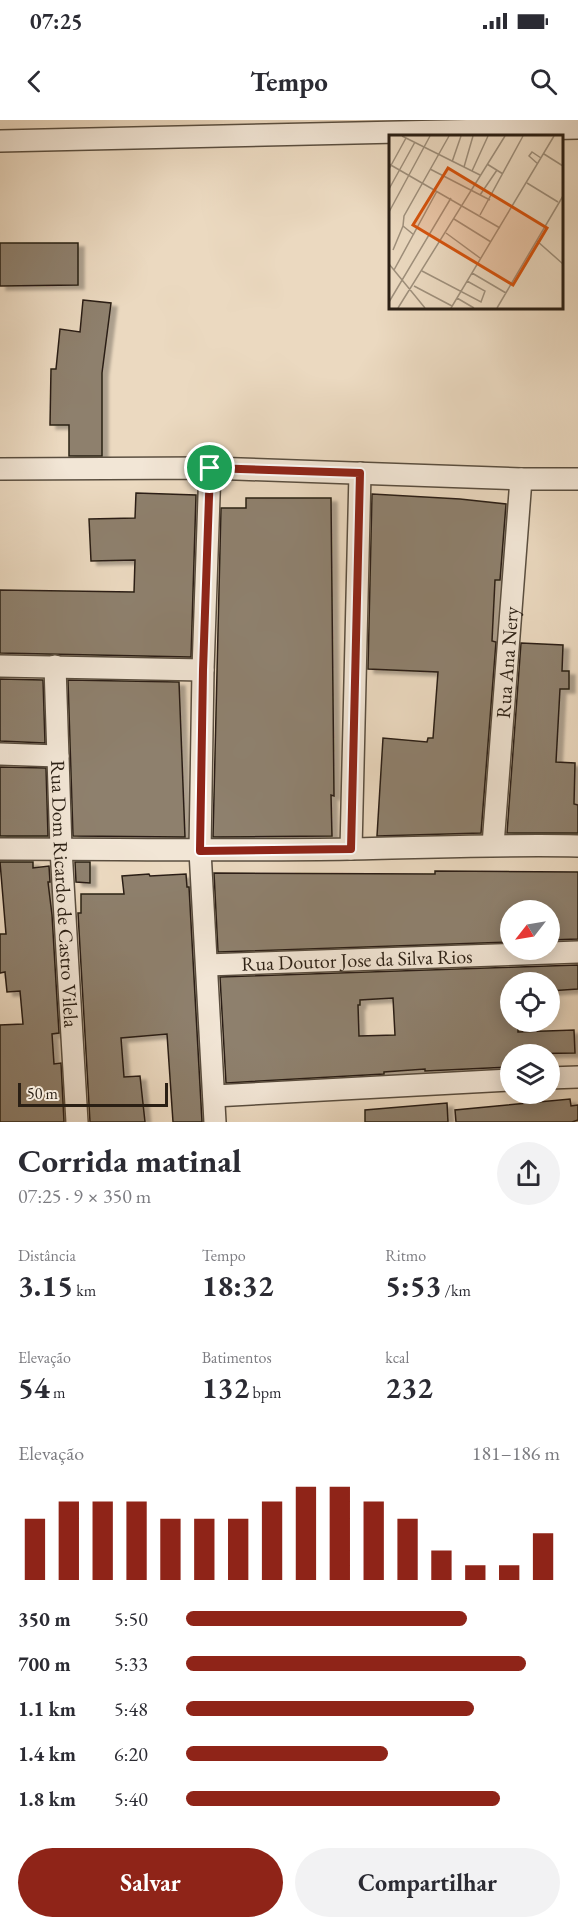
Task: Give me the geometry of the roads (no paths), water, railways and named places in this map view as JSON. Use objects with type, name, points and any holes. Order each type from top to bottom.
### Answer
[{"type":"street","points":[[0,141],[145,129],[578,128]]},
{"type":"street","points":[[210,468],[200,851],[215,1122]]},
{"type":"street","points":[[0,469],[210,468],[578,479]]},
{"type":"street","points":[[351,849],[360,473]]},
{"type":"street","name":"Rua Ana Nery","points":[[493,845],[521,479]]},
{"type":"street","points":[[0,666],[203,670]]},
{"type":"street","name":"Rua Dom Ricardo de Castro Vilela","points":[[55,666],[61,849],[77,1122]]},
{"type":"street","points":[[0,754],[58,756]]},
{"type":"street","points":[[0,849],[200,851],[493,845],[578,846]]},
{"type":"street","name":"Rua Doutor Jose da Silva Rios","points":[[207,965],[578,952]]},
{"type":"street","points":[[560,1078],[578,1077]]},
{"type":"street","points":[[214,1096],[500,1081]]}]
